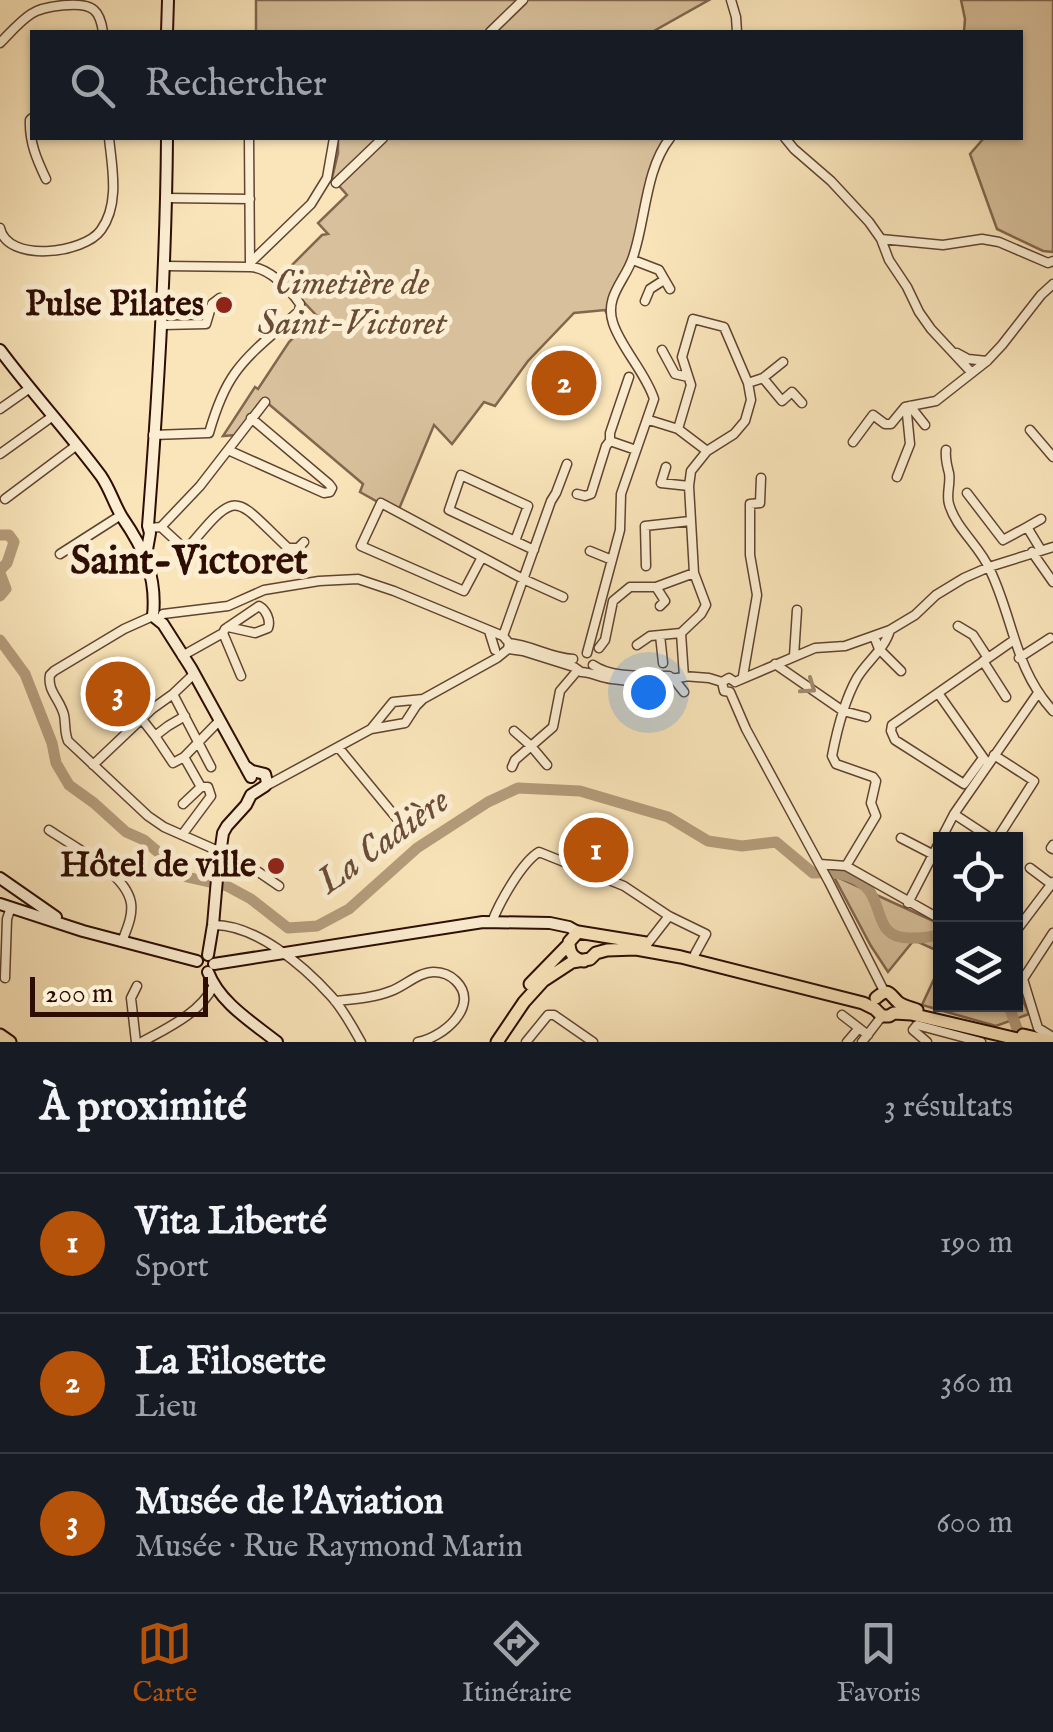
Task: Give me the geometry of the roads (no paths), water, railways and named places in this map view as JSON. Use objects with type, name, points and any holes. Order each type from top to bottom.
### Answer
[{"type":"main road","points":[[168,0],[168,30]]},
{"type":"main road","points":[[167,140],[165,266],[149,512],[144,530],[146,556],[158,614],[244,766],[259,782],[246,806],[223,833],[207,963],[214,987],[277,1042]]},
{"type":"main road","points":[[0,350],[105,481],[123,518],[144,530]]},
{"type":"main road","points":[[0,878],[50,914],[83,931]]},
{"type":"main road","points":[[12,888],[1,894],[5,906],[207,963],[492,922],[562,925],[578,932],[695,954],[863,997],[911,1014],[1032,1040],[1052,1038]]},
{"type":"main road","points":[[516,923],[561,932],[572,956],[584,960]]},
{"type":"main road","points":[[497,1042],[534,979],[578,932]]},
{"type":"main road","points":[[497,1042],[543,981],[563,967],[590,959],[596,953],[598,946],[593,934]]},
{"type":"main road","points":[[596,953],[636,949],[885,1005]]},
{"type":"main road","points":[[0,1035],[10,1042]]},
{"type":"street","points":[[492,30],[524,0]]},
{"type":"street","points":[[732,0],[738,30]]},
{"type":"street","points":[[0,43],[34,11],[48,6],[84,4],[94,8],[103,30]]},
{"type":"street","points":[[32,140],[46,179]]},
{"type":"street","points":[[0,228],[9,246],[23,250],[67,250],[100,232],[110,214],[113,196],[109,140]]},
{"type":"street","points":[[249,140],[250,265]]},
{"type":"street","points":[[250,265],[311,204],[327,178],[334,140]]},
{"type":"street","points":[[336,184],[381,140]]},
{"type":"street","points":[[587,653],[620,530],[621,494],[654,399],[613,322],[611,302],[633,260],[659,158],[669,140]]},
{"type":"street","points":[[787,140],[870,222],[918,312],[972,372]]},
{"type":"street","points":[[166,198],[250,199]]},
{"type":"street","points":[[881,239],[944,245],[999,242],[1048,263],[1053,261]]},
{"type":"street","points":[[633,260],[659,270],[670,289]]},
{"type":"street","points":[[165,266],[250,265],[266,270],[296,298],[300,308],[235,372],[209,433]]},
{"type":"street","points":[[645,301],[650,289],[664,280]]},
{"type":"street","points":[[853,442],[873,415],[891,424],[905,407],[936,401],[1002,345],[1053,284]]},
{"type":"street","points":[[162,325],[206,324],[212,304],[220,298]]},
{"type":"street","points":[[637,645],[650,636],[682,632],[706,605],[694,573],[691,471],[707,452],[734,434],[745,421],[751,400],[748,383],[724,326],[694,318],[682,357],[691,386],[678,428]]},
{"type":"street","points":[[662,350],[674,374],[688,377]]},
{"type":"street","points":[[951,350],[968,359],[986,361]]},
{"type":"street","points":[[748,383],[763,378],[783,362]]},
{"type":"street","points":[[577,494],[591,494],[629,377]]},
{"type":"street","points":[[763,378],[782,401],[792,392],[802,403]]},
{"type":"street","points":[[0,408],[30,388]]},
{"type":"street","points":[[264,402],[200,486],[144,530],[186,550],[219,511],[233,504],[252,512],[288,548],[298,548],[304,542]]},
{"type":"street","points":[[910,406],[925,424]]},
{"type":"street","points":[[897,477],[910,444],[910,406]]},
{"type":"street","points":[[0,454],[53,416]]},
{"type":"street","points":[[228,450],[324,493],[330,492],[329,484],[251,418]]},
{"type":"street","points":[[649,420],[678,428],[707,452]]},
{"type":"street","points":[[1030,430],[1053,457]]},
{"type":"street","points":[[153,435],[223,432]]},
{"type":"street","points":[[610,441],[636,450]]},
{"type":"street","points":[[4,499],[77,445]]},
{"type":"street","points":[[946,450],[949,506],[989,566],[1019,658],[1038,693],[1052,708]]},
{"type":"street","points":[[259,782],[371,728],[391,704],[424,698],[488,662],[502,644],[567,464]]},
{"type":"street","points":[[666,468],[658,487],[689,486]]},
{"type":"street","points":[[516,541],[528,506],[461,476],[449,510],[534,550]]},
{"type":"street","points":[[730,692],[739,679],[757,594],[750,555],[750,504],[760,503],[762,478]]},
{"type":"street","points":[[967,493],[1003,540],[1041,519]]},
{"type":"street","points":[[482,557],[464,591],[360,546],[381,502],[563,597]]},
{"type":"street","points":[[62,554],[123,518]]},
{"type":"street","points":[[646,566],[645,526],[690,522]]},
{"type":"street","points":[[1028,527],[1053,579]]},
{"type":"street","points":[[722,682],[727,678],[739,679],[815,648],[844,646],[890,630],[964,578],[989,566],[1053,547]]},
{"type":"street","points":[[590,551],[612,560]]},
{"type":"street","points":[[600,648],[613,600],[630,587],[656,587],[694,573]]},
{"type":"street","points":[[280,886],[244,862],[148,816],[68,741],[62,709],[49,686],[50,674],[124,628],[158,614],[228,606],[264,590],[358,579],[394,590],[488,631],[502,644],[522,644],[616,680],[692,681]]},
{"type":"street","points":[[656,587],[665,600],[660,606]]},
{"type":"street","points":[[182,656],[259,606],[270,624],[256,633],[226,630]]},
{"type":"street","points":[[794,656],[797,610]]},
{"type":"street","points":[[958,626],[972,635],[1006,698]]},
{"type":"street","points":[[226,630],[241,676]]},
{"type":"street","points":[[846,866],[876,816],[871,803],[876,781],[836,764],[832,756],[843,711],[857,678],[888,639],[890,630]]},
{"type":"street","points":[[682,632],[692,681]]},
{"type":"street","points":[[660,635],[662,663]]},
{"type":"street","points":[[874,636],[878,650],[902,671]]},
{"type":"street","points":[[1019,658],[1050,638]]},
{"type":"street","points":[[1014,640],[892,725],[895,740],[964,784],[1038,693]]},
{"type":"street","points":[[512,767],[553,727],[560,691],[592,658],[587,653],[580,652],[581,667]]},
{"type":"street","points":[[775,664],[843,711],[866,717]]},
{"type":"street","points":[[581,667],[722,682]]},
{"type":"street","points":[[93,765],[194,674]]},
{"type":"street","points":[[673,678],[683,690],[692,681]]},
{"type":"street","points":[[722,682],[722,689],[730,692],[746,729],[876,970],[885,1005],[865,1038],[842,1016]]},
{"type":"street","points":[[173,694],[211,767]]},
{"type":"street","points":[[938,694],[988,758],[1034,781],[999,832]]},
{"type":"street","points":[[371,728],[405,723],[424,698]]},
{"type":"street","points":[[400,702],[408,707],[410,717]]},
{"type":"street","points":[[386,714],[394,725]]},
{"type":"street","points":[[155,736],[185,716]]},
{"type":"street","points":[[142,718],[174,762],[184,757],[219,721]]},
{"type":"street","points":[[514,731],[548,766]]},
{"type":"street","points":[[338,746],[408,832]]},
{"type":"street","points":[[182,835],[212,796],[210,789],[201,787],[184,757]]},
{"type":"street","points":[[908,903],[988,758]]},
{"type":"street","points":[[183,804],[201,787]]},
{"type":"street","points":[[954,814],[982,832]]},
{"type":"street","points":[[49,830],[126,888],[131,917],[122,942]]},
{"type":"street","points":[[901,838],[932,854]]},
{"type":"street","points":[[492,922],[526,863],[539,852],[624,886],[669,916],[706,934],[695,954]]},
{"type":"street","points":[[820,866],[846,866],[933,916]]},
{"type":"street","points":[[1023,922],[1051,882],[1030,868]]},
{"type":"street","points":[[5,906],[5,978]]},
{"type":"street","points":[[648,943],[669,916]]},
{"type":"street","points":[[214,926],[240,929],[283,953],[335,1000],[360,1042]]},
{"type":"street","points":[[1052,1038],[1038,1028],[1023,978],[1053,933]]},
{"type":"street","points":[[335,1000],[392,991],[426,973],[450,976],[461,985],[462,1009],[444,1030],[418,1042]]},
{"type":"street","points":[[137,986],[131,998],[139,1042],[182,1018],[207,998],[214,987]]},
{"type":"street","points":[[526,1042],[548,1015],[593,1042]]},
{"type":"street","points":[[927,1042],[913,1030],[917,1025],[981,1042]]},
{"type":"street","points":[[847,1042],[858,1028]]},
{"type":"waterway","name":"La Cadière","points":[[0,535],[9,535],[14,542],[7,563],[0,570]]},
{"type":"waterway","name":"La Cadière","points":[[0,573],[6,589],[0,596]]},
{"type":"waterway","name":"La Cadière","points":[[0,640],[25,674],[56,763],[69,785],[187,877],[227,886],[288,928],[317,926],[349,909],[417,848],[488,802],[518,788],[580,791],[668,817],[708,841],[742,846],[776,842],[813,873],[841,874],[860,882],[872,894],[890,933],[909,938],[933,936]]},
{"type":"waterway","name":"La Cadière","points":[[1011,1012],[1022,1042]]},
{"type":"place","name":"Pulse Pilates","points":[[224,305]]},
{"type":"place","name":"La Filosette","points":[[564,383]]},
{"type":"place","name":"Musée de l'Aviation","points":[[118,694]]},
{"type":"place","name":"Vita Liberté","points":[[596,850]]},
{"type":"place","name":"Hôtel de ville","points":[[276,866]]},
{"type":"district","name":"Saint-Victoret","points":[[189,562]]},
{"type":"park label","name":"Cimetière de Saint-Victoret","points":[[352,304]]}]
